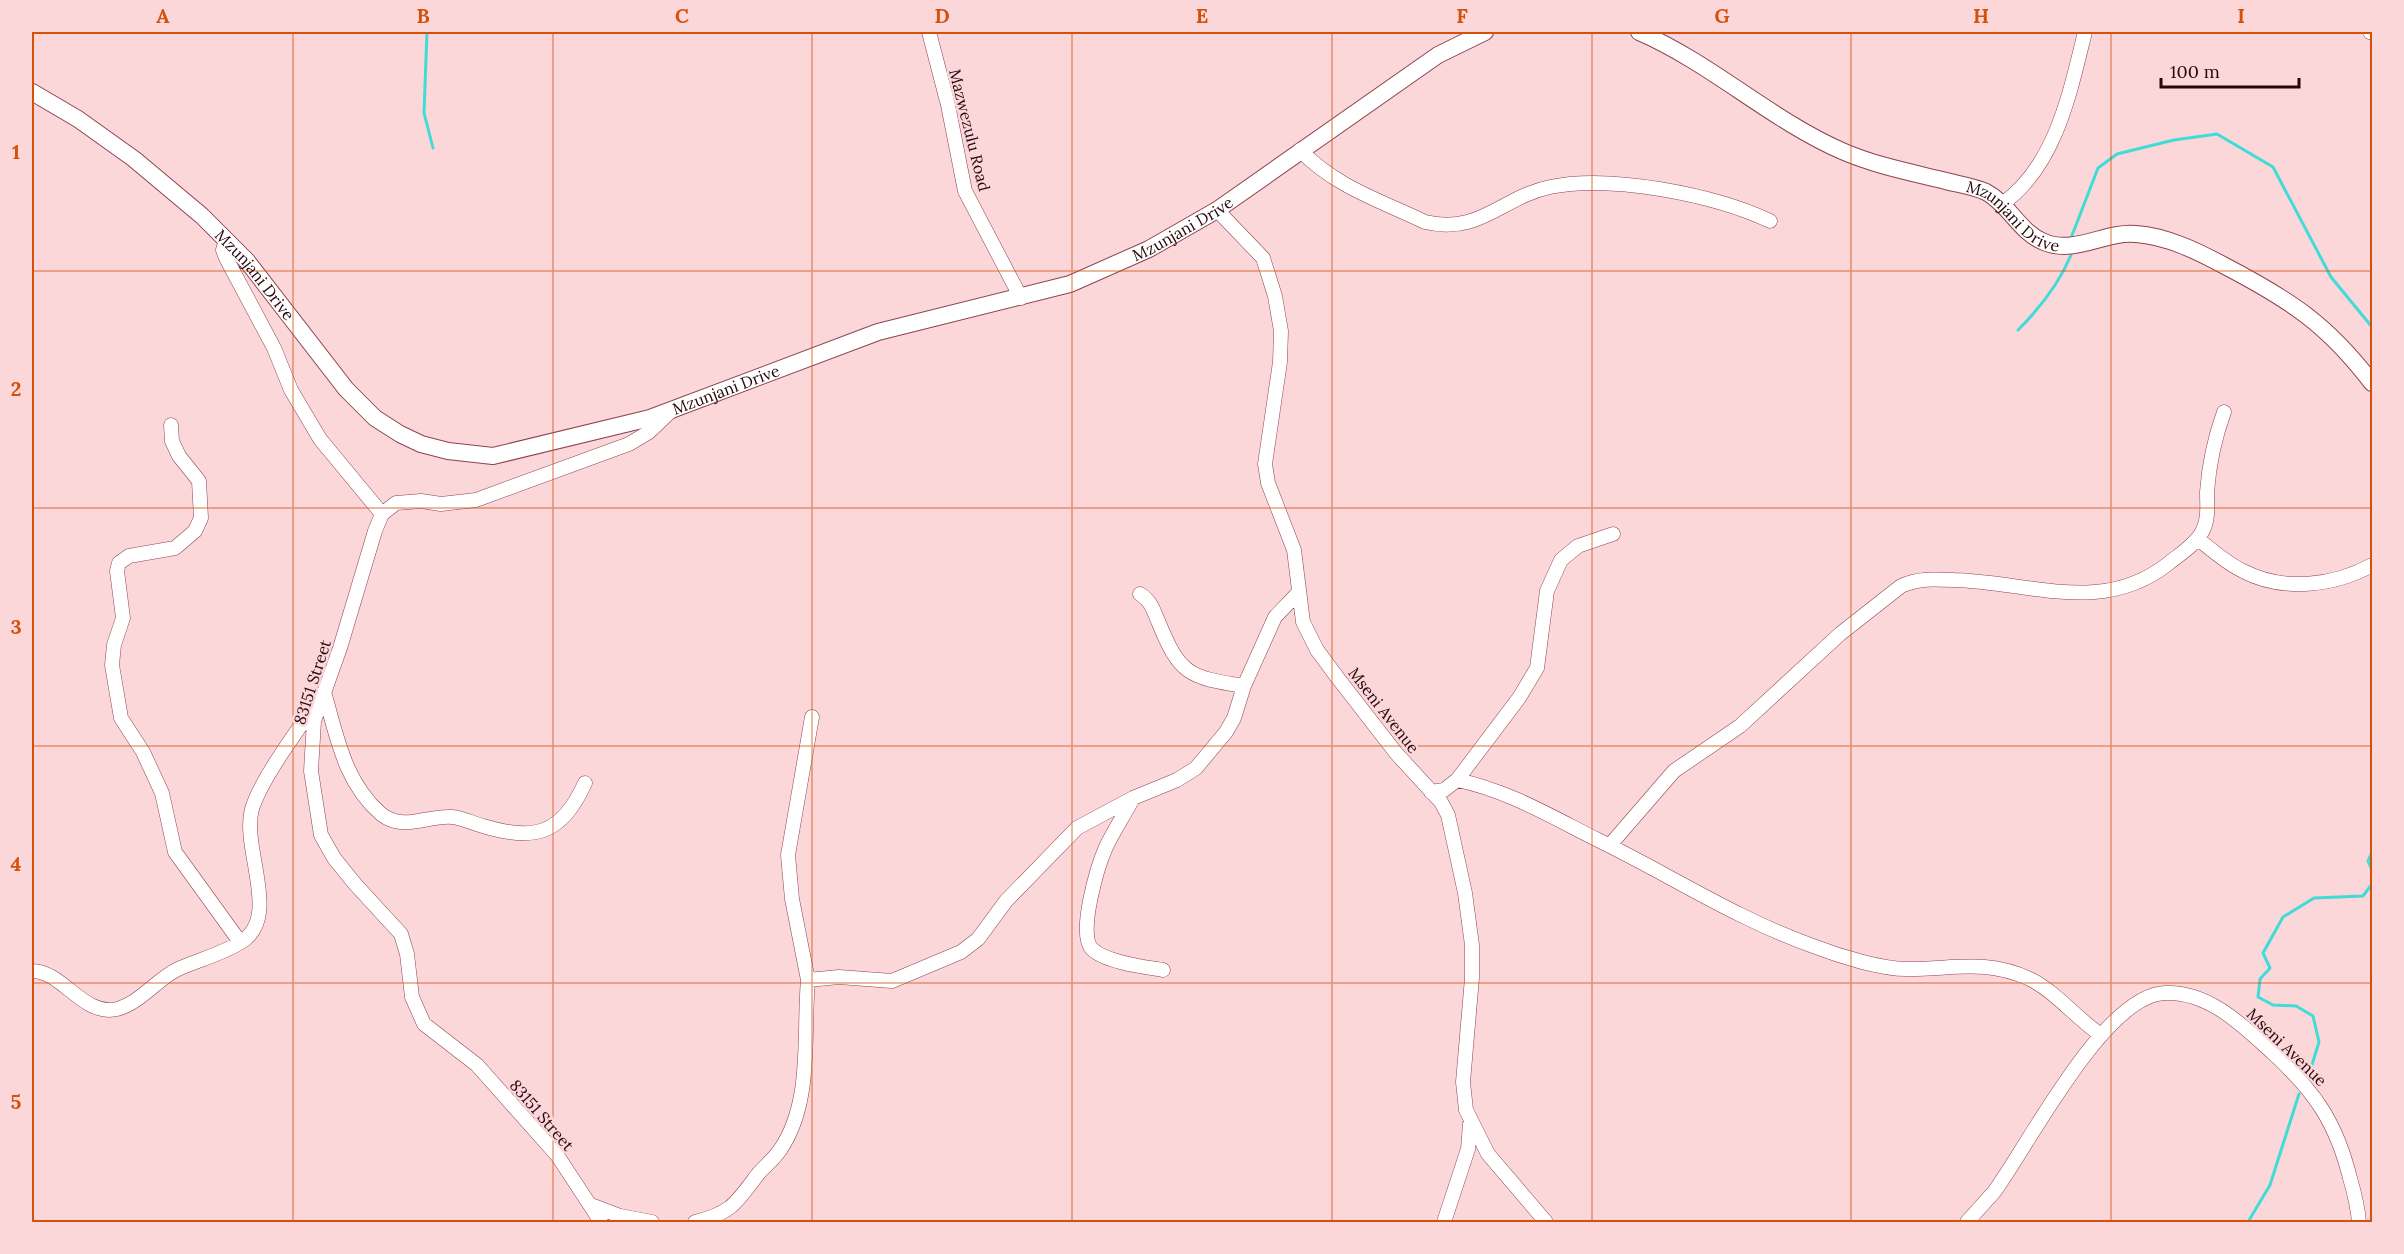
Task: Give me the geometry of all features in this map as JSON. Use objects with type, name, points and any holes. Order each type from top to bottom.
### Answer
[{"type":"main road","name":"Mzunjani Drive","points":[[32,92],[78,119],[134,159],[226,240],[291,315],[346,389],[375,418],[421,444],[478,456],[509,454],[673,410],[878,332],[1021,298],[1080,280],[1149,249],[1217,210],[1438,55],[1485,32]]},
{"type":"main road","name":"Mzunjani Drive","points":[[1639,32],[1842,151],[1876,164],[1977,189],[2002,204],[2024,229],[2052,244],[2072,245],[2087,243],[2108,235],[2139,234],[2162,239],[2205,255],[2283,297],[2347,350],[2373,383]]},
{"type":"street","name":"Mazwezulu Road","points":[[929,32],[948,105],[965,190],[1021,298]]},
{"type":"street","points":[[2002,204],[2021,191],[2050,148],[2070,92],[2085,32]]},
{"type":"street","points":[[1300,150],[1320,171],[1343,185],[1425,222],[1439,225],[1470,223],[1541,190],[1583,183],[1634,187],[1722,202],[1770,221]]},
{"type":"street","name":"Mseni Avenue","points":[[1217,210],[1263,258],[1275,296],[1281,332],[1280,362],[1265,464],[1268,483],[1294,550],[1303,622],[1317,650],[1396,753],[1441,802],[1452,831],[1465,893],[1472,945],[1472,978],[1463,1082],[1466,1110],[1488,1154],[1546,1222]]},
{"type":"street","points":[[226,240],[223,249],[228,263],[274,348],[291,390],[320,439],[382,514],[396,503],[404,501],[441,504],[476,500],[550,474],[639,440],[673,410]]},
{"type":"street","points":[[1610,845],[1674,771],[1740,726],[1846,628],[1912,580],[1940,579],[2017,586],[2073,595],[2095,594],[2137,584],[2162,569],[2198,539],[2205,523],[2210,468],[2217,431],[2224,412]]},
{"type":"street","points":[[171,425],[172,441],[179,456],[198,481],[201,518],[195,531],[175,548],[129,556],[120,563],[117,570],[123,618],[114,645],[112,665],[121,718],[144,752],[162,793],[175,852],[240,942]]},
{"type":"street","name":"83151 Street","points":[[382,514],[314,721],[311,743],[314,806],[321,835],[348,876],[400,934],[407,954],[412,997],[424,1024],[477,1065],[557,1155],[601,1222]]},
{"type":"street","points":[[1431,792],[1444,790],[1457,780],[1519,698],[1537,668],[1547,591],[1561,560],[1578,546],[1613,534]]},
{"type":"street","points":[[2198,539],[2244,572],[2293,584],[2342,578],[2373,565]]},
{"type":"street","points":[[808,980],[839,977],[892,981],[961,952],[978,939],[1006,901],[1077,828],[1133,798],[1183,777],[1206,759],[1234,718],[1244,686],[1275,617],[1299,592]]},
{"type":"street","points":[[1140,594],[1151,604],[1184,669],[1202,679],[1244,686]]},
{"type":"street","points":[[32,971],[43,974],[88,1003],[106,1009],[117,1009],[138,998],[164,976],[240,942],[252,933],[260,913],[249,834],[253,806],[324,692]]},
{"type":"street","points":[[324,692],[336,742],[349,772],[381,813],[399,822],[417,823],[451,817],[512,834],[530,835],[554,827],[576,804],[585,783]]},
{"type":"street","points":[[695,1222],[726,1212],[731,1208],[780,1150],[800,1103],[808,980],[790,888],[788,855],[812,717]]},
{"type":"street","points":[[1457,780],[1478,783],[1495,790],[1610,845],[1696,894],[1820,949],[1908,970],[1963,965],[1985,967],[2030,979],[2101,1035]]},
{"type":"street","points":[[1133,798],[1106,848],[1087,917],[1086,940],[1092,950],[1104,956],[1163,970]]},
{"type":"street","name":"Mseni Avenue","points":[[1967,1222],[1994,1191],[2070,1074],[2101,1035],[2141,999],[2163,993],[2190,996],[2218,1008],[2238,1021],[2316,1097],[2331,1121],[2343,1149],[2359,1222]]},
{"type":"street","points":[[1444,1222],[1468,1149],[1470,1121]]},
{"type":"street","points":[[591,1205],[620,1216],[652,1222]]},
{"type":"waterway","points":[[427,32],[424,113],[433,148]]},
{"type":"waterway","points":[[2071,238],[2098,168],[2117,154],[2174,140],[2217,134],[2273,167],[2331,277],[2372,327]]},
{"type":"waterway","points":[[2018,330],[2048,295],[2071,255]]},
{"type":"waterway","points":[[2372,852],[2368,861],[2372,870]]},
{"type":"waterway","points":[[2307,1081],[2319,1042],[2313,1016],[2296,1006],[2273,1005],[2258,997],[2260,979],[2270,968],[2263,953],[2283,917],[2314,898],[2363,896],[2372,884]]},
{"type":"waterway","points":[[2248,1222],[2270,1185],[2299,1094]]}]
